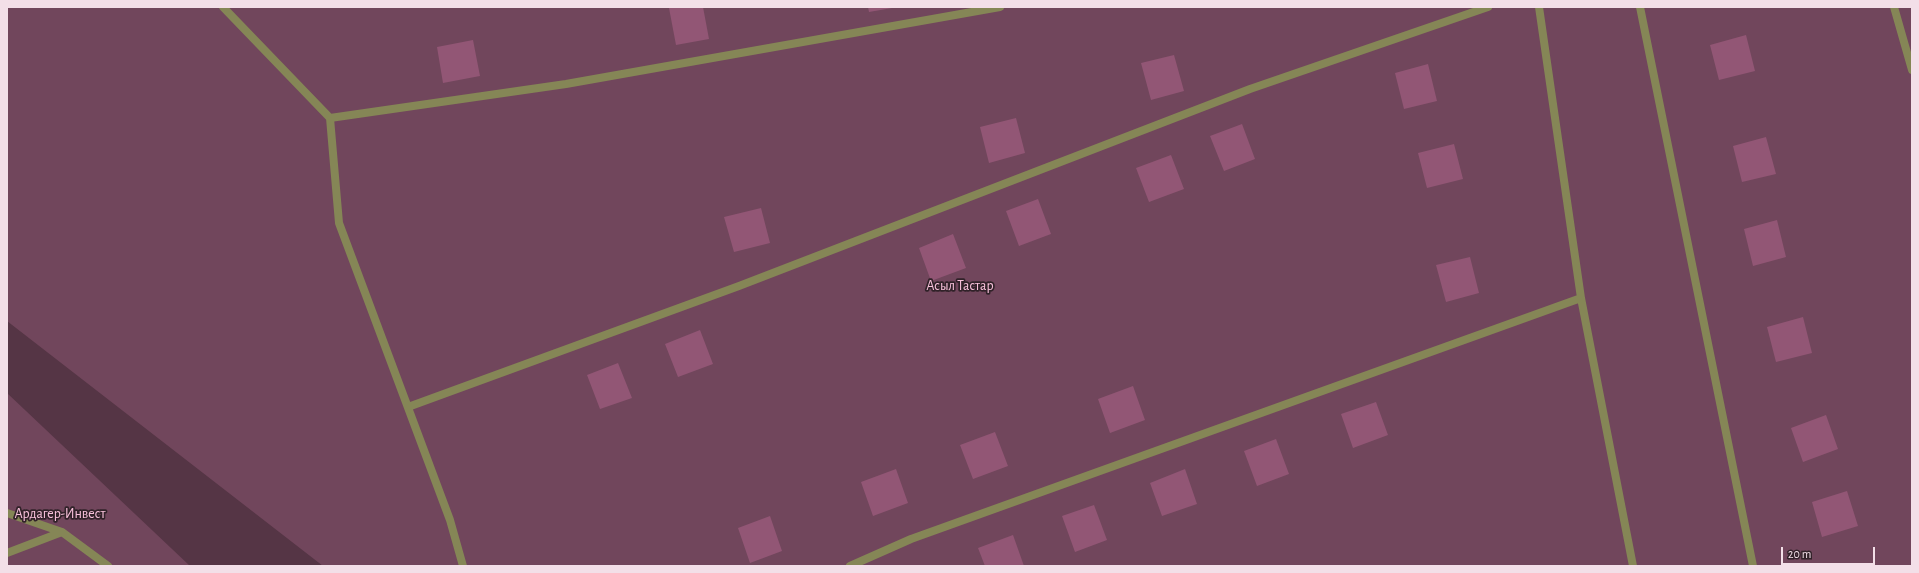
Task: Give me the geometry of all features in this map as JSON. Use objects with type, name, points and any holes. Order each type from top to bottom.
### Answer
[{"type":"street","points":[[223,7],[330,118],[339,223],[450,520],[463,566]]},
{"type":"street","points":[[330,118],[566,84],[1000,7]]},
{"type":"street","points":[[408,407],[739,286],[1250,89],[1488,7]]},
{"type":"street","points":[[1539,7],[1581,298],[1632,566]]},
{"type":"street","points":[[1640,7],[1754,566]]},
{"type":"street","points":[[1894,7],[1912,70]]},
{"type":"street","points":[[850,566],[911,539],[1581,298]]},
{"type":"street","points":[[7,513],[62,532],[108,566]]},
{"type":"street","points":[[7,553],[62,532]]},
{"type":"green space","name":"Асыл Тастар","points":[[7,7],[1912,7],[1912,566],[323,566],[7,321]]},
{"type":"green space","name":"Ардагер-Инвест","points":[[7,393],[190,566],[7,566]]},
{"type":"building","points":[[703,7],[709,39],[676,45],[669,8]]},
{"type":"building","points":[[868,7],[892,7],[892,8],[869,12]]},
{"type":"building","points":[[1746,35],[1755,71],[1719,80],[1710,45]]},
{"type":"building","points":[[473,40],[480,76],[443,83],[437,47]]},
{"type":"building","points":[[1174,55],[1184,91],[1151,100],[1141,63]]},
{"type":"building","points":[[1428,64],[1437,101],[1404,109],[1395,73]]},
{"type":"building","points":[[1016,118],[1025,153],[989,163],[980,127]]},
{"type":"building","points":[[1242,124],[1255,159],[1224,171],[1210,136]]},
{"type":"building","points":[[1766,137],[1776,174],[1742,182],[1733,146]]},
{"type":"building","points":[[1454,144],[1463,179],[1427,188],[1418,153]]},
{"type":"building","points":[[1171,155],[1184,189],[1149,202],[1136,168]]},
{"type":"building","points":[[1038,199],[1051,234],[1019,246],[1006,211]]},
{"type":"building","points":[[761,208],[770,243],[734,252],[724,217]]},
{"type":"building","points":[[1777,220],[1786,257],[1753,266],[1744,229]]},
{"type":"building","points":[[953,234],[966,268],[931,281],[919,248]]},
{"type":"building","points":[[1470,257],[1479,293],[1446,302],[1436,265]]},
{"type":"building","points":[[1803,317],[1812,353],[1776,362],[1767,327]]},
{"type":"building","points":[[700,330],[713,364],[678,377],[665,344]]},
{"type":"building","points":[[618,363],[632,398],[600,409],[587,375]]},
{"type":"building","points":[[1133,386],[1145,420],[1110,433],[1098,399]]},
{"type":"building","points":[[1376,402],[1388,435],[1353,448],[1341,414]]},
{"type":"building","points":[[1826,415],[1838,449],[1803,462],[1791,428]]},
{"type":"building","points":[[995,432],[1008,466],[973,479],[960,445]]},
{"type":"building","points":[[1276,439],[1289,474],[1257,486],[1244,451]]},
{"type":"building","points":[[896,469],[908,503],[873,516],[861,482]]},
{"type":"building","points":[[1185,469],[1197,504],[1162,516],[1150,483]]},
{"type":"building","points":[[1847,491],[1858,526],[1822,537],[1812,502]]},
{"type":"building","points":[[1094,505],[1107,540],[1075,552],[1062,516]]},
{"type":"building","points":[[770,516],[782,551],[750,563],[738,528]]},
{"type":"building","points":[[1013,535],[1024,566],[985,566],[978,548]]}]
